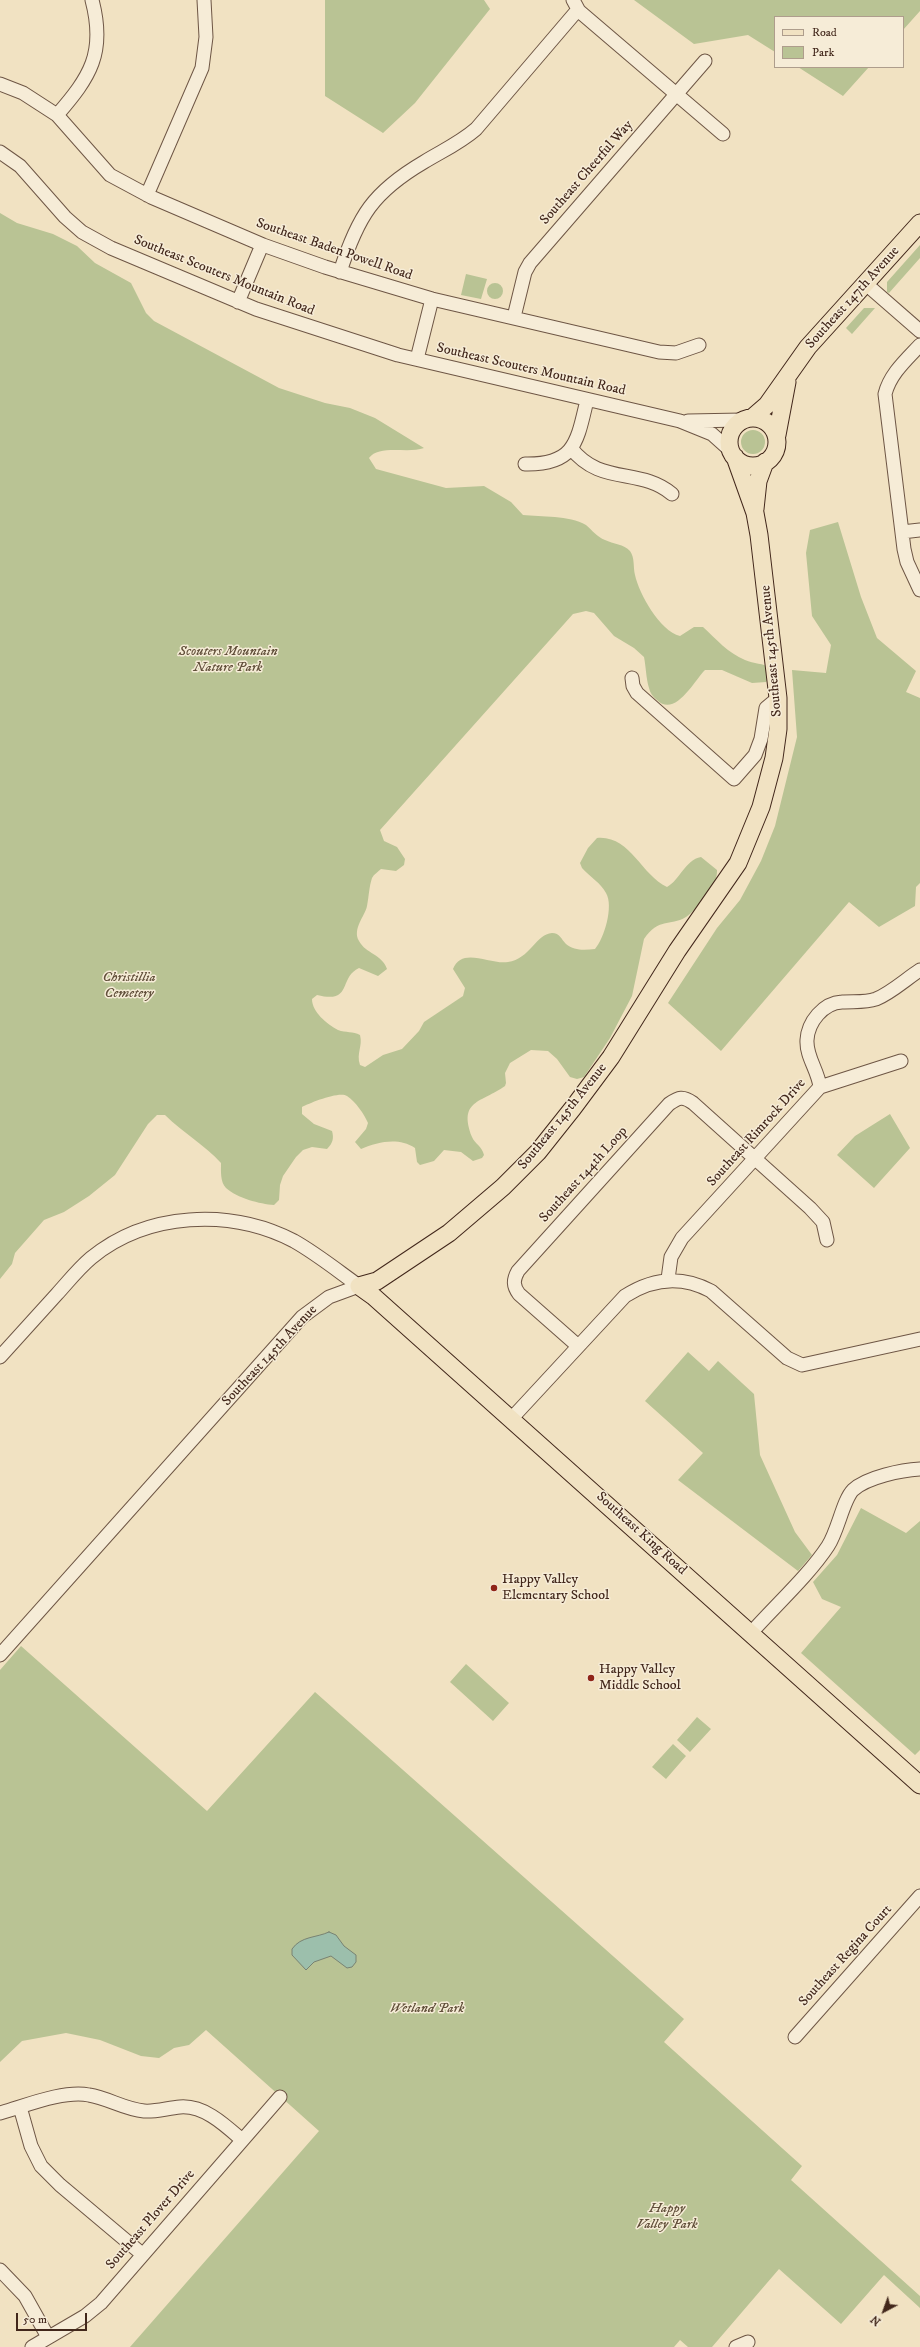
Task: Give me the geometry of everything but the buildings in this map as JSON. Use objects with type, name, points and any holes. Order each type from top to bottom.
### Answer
[{"type":"main road","name":"Southeast 147th Avenue","points":[[747,419],[768,405],[808,347],[920,223]]},
{"type":"main road","name":"Southeast 147th Avenue","points":[[777,435],[788,376]]},
{"type":"main road","points":[[747,419],[767,422],[777,435]]},
{"type":"main road","name":"Southeast 145th Avenue","points":[[359,1286],[377,1281],[409,1261],[482,1206],[538,1152],[602,1070],[677,951],[728,880],[747,845],[759,816],[774,758],[778,729],[778,698],[764,570],[755,513],[734,454],[730,436],[733,429],[747,419]]},
{"type":"main road","name":"Southeast 145th Avenue","points":[[755,513],[758,481],[765,462],[775,453],[777,435]]},
{"type":"main road","points":[[734,454],[749,465],[765,462]]},
{"type":"main road","name":"Southeast King Road","points":[[359,1286],[373,1296],[512,1418],[920,1785]]},
{"type":"street","points":[[56,115],[89,74],[97,32],[92,0]]},
{"type":"street","points":[[147,195],[202,68],[206,37],[204,0]]},
{"type":"street","points":[[340,272],[358,225],[380,194],[412,169],[461,141],[476,130],[568,21],[576,6],[722,134]]},
{"type":"street","name":"Southeast Cheerful Way","points":[[514,317],[524,272],[530,263],[705,61]]},
{"type":"street","name":"Southeast Baden Powell Road","points":[[0,84],[23,93],[56,115],[110,175],[147,195],[262,245],[340,272],[432,299],[659,352],[676,352],[699,345]]},
{"type":"street","name":"Southeast Scouters Mountain Road","points":[[0,152],[20,166],[65,217],[82,232],[111,248],[238,302],[333,335],[417,359],[680,421],[712,434],[734,454]]},
{"type":"street","points":[[238,302],[262,245]]},
{"type":"street","points":[[866,284],[920,331]]},
{"type":"street","points":[[417,359],[432,299]]},
{"type":"street","points":[[920,345],[894,374],[888,383],[885,394],[907,562],[920,590]]},
{"type":"street","points":[[525,464],[551,463],[564,456],[576,439],[587,400]]},
{"type":"street","name":"Southeast Scouters Mountain Road","points":[[680,421],[747,419]]},
{"type":"street","points":[[571,448],[584,462],[596,469],[651,481],[662,486],[672,494]]},
{"type":"street","points":[[902,532],[920,530]]},
{"type":"street","points":[[632,678],[633,686],[637,693],[734,779],[755,755],[761,739],[766,708],[778,698]]},
{"type":"street","name":"Southeast Rimrock Drive","points":[[668,1279],[671,1257],[676,1247],[820,1087],[808,1056],[807,1040],[810,1026],[816,1016],[829,1007],[840,1002],[862,1002],[876,998],[920,970]]},
{"type":"street","points":[[820,1087],[900,1061]]},
{"type":"street","name":"Southeast 144th Loop","points":[[578,1346],[519,1294],[514,1287],[514,1278],[518,1271],[669,1104],[678,1098],[686,1098],[755,1158]]},
{"type":"street","points":[[755,1158],[823,1222],[827,1240]]},
{"type":"street","points":[[0,1357],[91,1258],[115,1242],[138,1230],[168,1222],[194,1219],[217,1219],[259,1227],[294,1241],[359,1286]]},
{"type":"street","points":[[512,1418],[625,1296],[638,1287],[668,1279],[689,1282],[711,1291],[787,1358],[802,1365],[920,1339]]},
{"type":"street","name":"Southeast 145th Avenue","points":[[0,1655],[302,1317],[329,1297],[359,1286]]},
{"type":"street","points":[[751,1633],[828,1546],[840,1521],[848,1497],[854,1489],[887,1475],[920,1469]]},
{"type":"street","name":"Southeast Regina Court","points":[[795,2037],[920,1896]]},
{"type":"street","points":[[0,2113],[67,2095],[87,2094],[106,2098],[128,2108],[145,2111],[182,2106],[208,2114],[221,2122],[242,2140]]},
{"type":"street","name":"Southeast Plover Drive","points":[[32,2347],[85,2316],[101,2302],[280,2097]]},
{"type":"street","points":[[20,2107],[31,2146],[41,2166],[60,2185],[142,2254]]},
{"type":"street","points":[[0,2270],[25,2296],[48,2337]]},
{"type":"green space","points":[[325,0],[484,0],[490,9],[415,103],[383,133],[325,96]]},
{"type":"green space","points":[[634,0],[920,0],[920,11],[904,29],[904,16],[774,16],[774,51],[748,35],[694,44]]},
{"type":"green space","points":[[800,68],[868,68],[843,96]]},
{"type":"green space","points":[[0,213],[17,223],[53,234],[77,246],[95,263],[131,283],[146,313],[154,321],[279,388],[325,403],[350,408],[375,418],[424,448],[417,450],[380,451],[369,458],[376,469],[446,488],[484,486],[511,502],[523,515],[563,518],[579,522],[586,525],[602,539],[625,547],[630,551],[633,557],[635,575],[641,592],[658,620],[665,627],[672,633],[680,636],[694,627],[703,627],[733,654],[748,661],[771,668],[771,675],[766,682],[752,683],[722,670],[705,670],[684,696],[671,704],[664,704],[656,699],[650,692],[644,657],[634,648],[614,636],[594,613],[586,611],[573,614],[380,830],[384,841],[397,847],[405,859],[404,865],[396,871],[381,869],[372,878],[366,910],[358,927],[357,936],[359,941],[366,949],[382,960],[387,969],[378,976],[359,968],[353,972],[341,993],[336,996],[328,997],[317,995],[312,999],[317,1013],[329,1024],[338,1030],[360,1035],[361,1043],[359,1061],[360,1065],[365,1067],[383,1055],[402,1049],[419,1031],[424,1022],[463,996],[465,988],[453,969],[457,962],[470,957],[501,962],[516,960],[546,934],[552,933],[559,935],[566,944],[572,948],[584,950],[595,949],[605,930],[609,906],[608,899],[604,889],[582,868],[580,863],[588,848],[597,838],[608,839],[627,849],[650,874],[667,887],[676,880],[687,866],[695,859],[701,857],[717,870],[714,882],[707,896],[691,913],[680,920],[659,925],[649,932],[644,939],[632,996],[610,1038],[584,1077],[577,1079],[570,1077],[557,1059],[548,1051],[531,1050],[510,1063],[505,1073],[505,1086],[474,1104],[470,1109],[468,1116],[468,1125],[473,1139],[483,1152],[484,1155],[482,1158],[473,1161],[461,1152],[444,1150],[434,1161],[420,1165],[417,1162],[415,1148],[402,1143],[388,1142],[374,1144],[361,1149],[355,1142],[366,1129],[368,1123],[357,1105],[347,1096],[331,1096],[302,1107],[302,1114],[314,1124],[332,1131],[333,1138],[331,1145],[327,1149],[312,1147],[303,1150],[296,1157],[283,1176],[280,1185],[279,1200],[274,1205],[242,1198],[231,1192],[224,1186],[221,1173],[221,1163],[208,1150],[179,1128],[165,1115],[157,1115],[148,1124],[115,1175],[89,1196],[64,1212],[44,1220],[15,1253],[12,1264],[0,1279]]},
{"type":"green space","points":[[920,245],[920,258],[889,293],[887,292],[887,282]]},
{"type":"green space","points":[[466,274],[487,279],[481,299],[461,295]]},
{"type":"green space","points":[[495,283],[502,288],[503,291],[498,298],[495,299],[488,294],[487,291],[492,284]]},
{"type":"green space","points":[[864,308],[875,308],[852,334],[846,328]]},
{"type":"green space","points":[[753,430],[762,433],[765,442],[762,451],[753,454],[744,451],[741,442],[744,433]]},
{"type":"green space","points":[[838,522],[861,597],[877,638],[916,671],[906,692],[920,698],[920,883],[916,887],[915,906],[879,927],[849,902],[721,1051],[668,1003],[717,928],[740,900],[761,861],[775,826],[797,737],[792,670],[826,673],[831,645],[812,616],[806,553],[810,530]]},
{"type":"green space","points":[[890,1114],[910,1148],[874,1188],[837,1155],[855,1136]]},
{"type":"green space","points":[[688,1352],[709,1371],[718,1361],[754,1394],[760,1455],[795,1532],[812,1555],[798,1571],[678,1480],[703,1453],[645,1401]]},
{"type":"green space","points":[[861,1508],[906,1533],[920,1521],[920,1750],[915,1755],[801,1653],[841,1607],[822,1599],[813,1582],[837,1555]]},
{"type":"green space","name":"Wetland Park","points":[[21,1646],[207,1811],[315,1692],[684,2019],[664,2042],[802,2166],[791,2180],[920,2296],[920,2308],[884,2275],[841,2324],[779,2269],[712,2347],[688,2347],[680,2340],[674,2347],[130,2347],[319,2131],[206,2030],[189,2045],[174,2048],[159,2058],[141,2056],[100,2040],[66,2033],[22,2041],[0,2062],[0,1670]]},
{"type":"green space","points":[[466,1664],[509,1703],[493,1721],[450,1682]]},
{"type":"green space","points":[[697,1717],[711,1729],[690,1752],[677,1740]]},
{"type":"green space","points":[[673,1744],[686,1756],[666,1779],[652,1767]]},
{"type":"shaded area","points":[[329,1932],[336,1935],[344,1946],[356,1955],[356,1962],[352,1967],[347,1968],[331,1956],[314,1962],[306,1970],[292,1955],[292,1949],[304,1939]]},
{"type":"place","name":"Happy Valley Elementary School","points":[[494,1588]]},
{"type":"place","name":"Happy Valley Middle School","points":[[591,1678]]},
{"type":"park label","name":"Scouters Mountain Nature Park","points":[[228,660]]},
{"type":"park label","name":"Christillia Cemetery","points":[[129,986]]},
{"type":"park label","name":"Happy Valley Park","points":[[667,2218]]}]
